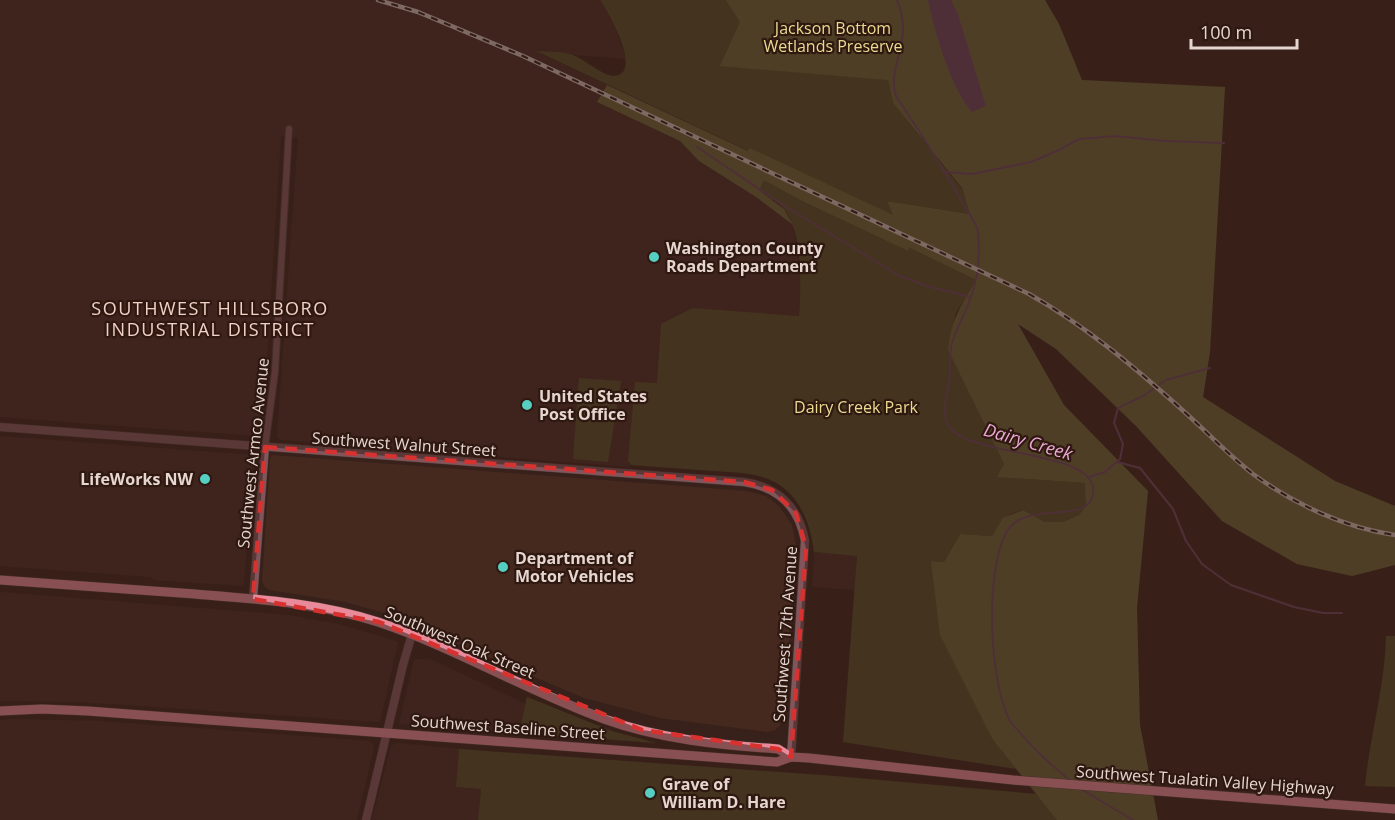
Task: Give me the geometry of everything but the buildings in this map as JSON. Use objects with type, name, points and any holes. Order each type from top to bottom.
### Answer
[{"type":"highway","name":"Southwest Oak Street","points":[[0,579],[253,599],[342,612],[412,634],[550,697],[607,720],[681,738],[778,749],[791,757]]},
{"type":"highway","name":"Southwest Baseline Street","points":[[0,711],[42,709],[88,711],[777,762],[791,757],[1013,780]]},
{"type":"highway","name":"Southwest Tualatin Valley Highway","points":[[1013,780],[1395,809]]},
{"type":"street","name":"Southwest Armco Avenue","points":[[253,599],[265,447],[275,372],[289,129]]},
{"type":"street","name":"Southwest Walnut Street","points":[[0,428],[744,482],[772,490],[784,498],[796,513]]},
{"type":"street","name":"Southwest 17th Avenue","points":[[791,757],[806,548],[803,530],[796,513]]},
{"type":"street","points":[[366,820],[412,634]]},
{"type":"highlighted area","points":[[265,447],[744,482],[772,490],[796,513],[806,548],[791,757],[778,749],[642,730],[379,622],[253,599]]},
{"type":"shaded area","points":[[0,0],[600,0],[612,18],[626,59],[538,52],[607,85],[597,102],[680,141],[699,161],[756,197],[793,225],[801,279],[799,316],[693,308],[658,383],[629,463],[630,467],[281,440],[277,436],[298,138],[281,136],[266,371],[257,436],[0,417]]},
{"type":"shaded area","points":[[928,0],[951,0],[958,14],[986,106],[972,112],[964,102],[950,75],[934,27]]},
{"type":"shaded area","points":[[0,436],[253,455],[244,583],[242,586],[154,580],[151,577],[0,566]]},
{"type":"shaded area","points":[[272,455],[748,491],[766,496],[779,506],[792,525],[796,545],[780,725],[775,730],[767,732],[660,718],[584,698],[381,612],[345,602],[269,590],[262,581]]},
{"type":"shaded area","points":[[814,552],[857,555],[855,590],[812,587]]},
{"type":"shaded area","points":[[0,592],[287,615],[334,623],[387,638],[398,642],[380,722],[82,702],[0,701]]},
{"type":"shaded area","points":[[428,658],[526,704],[519,733],[399,724],[414,660]]},
{"type":"shaded area","points":[[0,720],[100,721],[370,741],[374,747],[357,820],[0,820]]},
{"type":"shaded area","points":[[396,743],[459,749],[456,787],[481,789],[478,820],[372,820],[391,746]]},
{"type":"green space","name":"Jackson Bottom Wetlands Preserve","points":[[600,0],[881,0],[888,80],[893,103],[962,189],[971,214],[887,201],[894,216],[536,51],[573,55],[610,75],[622,73],[626,65],[625,54],[616,28]]},
{"type":"green space","name":"Jackson Bottom Wetlands Preserve","points":[[726,0],[1045,0],[1059,24],[1082,80],[1225,87],[1210,352],[1203,397],[1335,481],[1395,506],[1395,565],[1352,576],[1297,564],[1222,521],[1136,426],[1056,349],[1018,324],[1064,405],[1148,491],[1137,608],[1140,725],[1158,820],[1057,820],[993,740],[940,635],[931,561],[944,562],[960,534],[992,536],[1003,518],[1023,510],[1045,522],[1063,522],[1079,515],[1086,506],[1085,483],[997,477],[1004,464],[948,350],[954,321],[976,280],[910,248],[908,251],[804,202],[764,180],[759,190],[784,209],[793,225],[756,197],[699,161],[680,141],[597,102],[607,85],[748,151],[750,148],[893,215],[887,201],[970,214],[962,188],[893,103],[888,80],[720,66],[740,22]]},
{"type":"green space","name":"Dairy Creek Park","points":[[764,179],[804,202],[908,251],[910,248],[976,280],[956,313],[948,350],[1004,464],[998,477],[1086,483],[1086,506],[1079,515],[1063,522],[1045,522],[1023,510],[1004,519],[992,536],[960,534],[944,562],[931,561],[993,740],[1016,769],[843,742],[857,556],[814,552],[804,515],[791,495],[772,480],[742,473],[631,465],[628,461],[635,382],[657,383],[661,324],[693,308],[799,316],[800,261],[795,233],[785,210],[759,190]]},
{"type":"green space","points":[[579,378],[621,381],[608,462],[573,459]]},
{"type":"green space","points":[[1386,636],[1395,636],[1395,787],[1365,786],[1383,674]]},
{"type":"green space","points":[[527,697],[612,731],[656,743],[519,733]]},
{"type":"green space","points":[[459,749],[835,776],[1037,794],[1057,820],[478,820],[481,789],[456,787]]},
{"type":"waterway","name":"Dairy Creek","points":[[897,0],[903,28],[894,74],[896,96],[948,177],[978,230],[979,257],[975,282],[951,347],[950,375],[945,406],[947,424],[959,435],[978,443],[1072,467],[1087,476],[1093,488],[1091,500],[1084,507],[1072,511],[1028,517],[1015,522],[1006,533],[999,551],[992,599],[994,655],[1003,703],[1010,721],[1040,754],[1072,782]]},
{"type":"waterway","points":[[945,172],[972,174],[1031,162],[1079,139],[1115,136],[1224,143]]},
{"type":"waterway","points":[[697,147],[783,205],[900,276],[930,287],[971,297]]},
{"type":"waterway","points":[[1089,477],[1105,472],[1120,459],[1123,444],[1114,423],[1118,408],[1143,396],[1166,380],[1210,368]]},
{"type":"waterway","points":[[1117,462],[1140,468],[1173,509],[1186,541],[1202,564],[1231,585],[1294,607],[1323,613],[1342,613]]},
{"type":"waterway","name":"Dairy Creek","points":[[1081,789],[1133,820]]},
{"type":"railway","points":[[378,0],[418,12],[523,56],[1029,294],[1088,332],[1125,361],[1234,458],[1269,485],[1303,505],[1339,521],[1395,535]]},
{"type":"place","name":"Washington County Roads Department","points":[[654,257]]},
{"type":"place","name":"United States Post Office","points":[[527,405]]},
{"type":"place","name":"LifeWorks NW","points":[[205,479]]},
{"type":"place","name":"Department of Motor Vehicles","points":[[503,567]]},
{"type":"place","name":"Grave of William D. Hare","points":[[650,793]]},
{"type":"district","name":"SOUTHWEST HILLSBORO INDUSTRIAL DISTRICT","points":[[210,319]]}]
